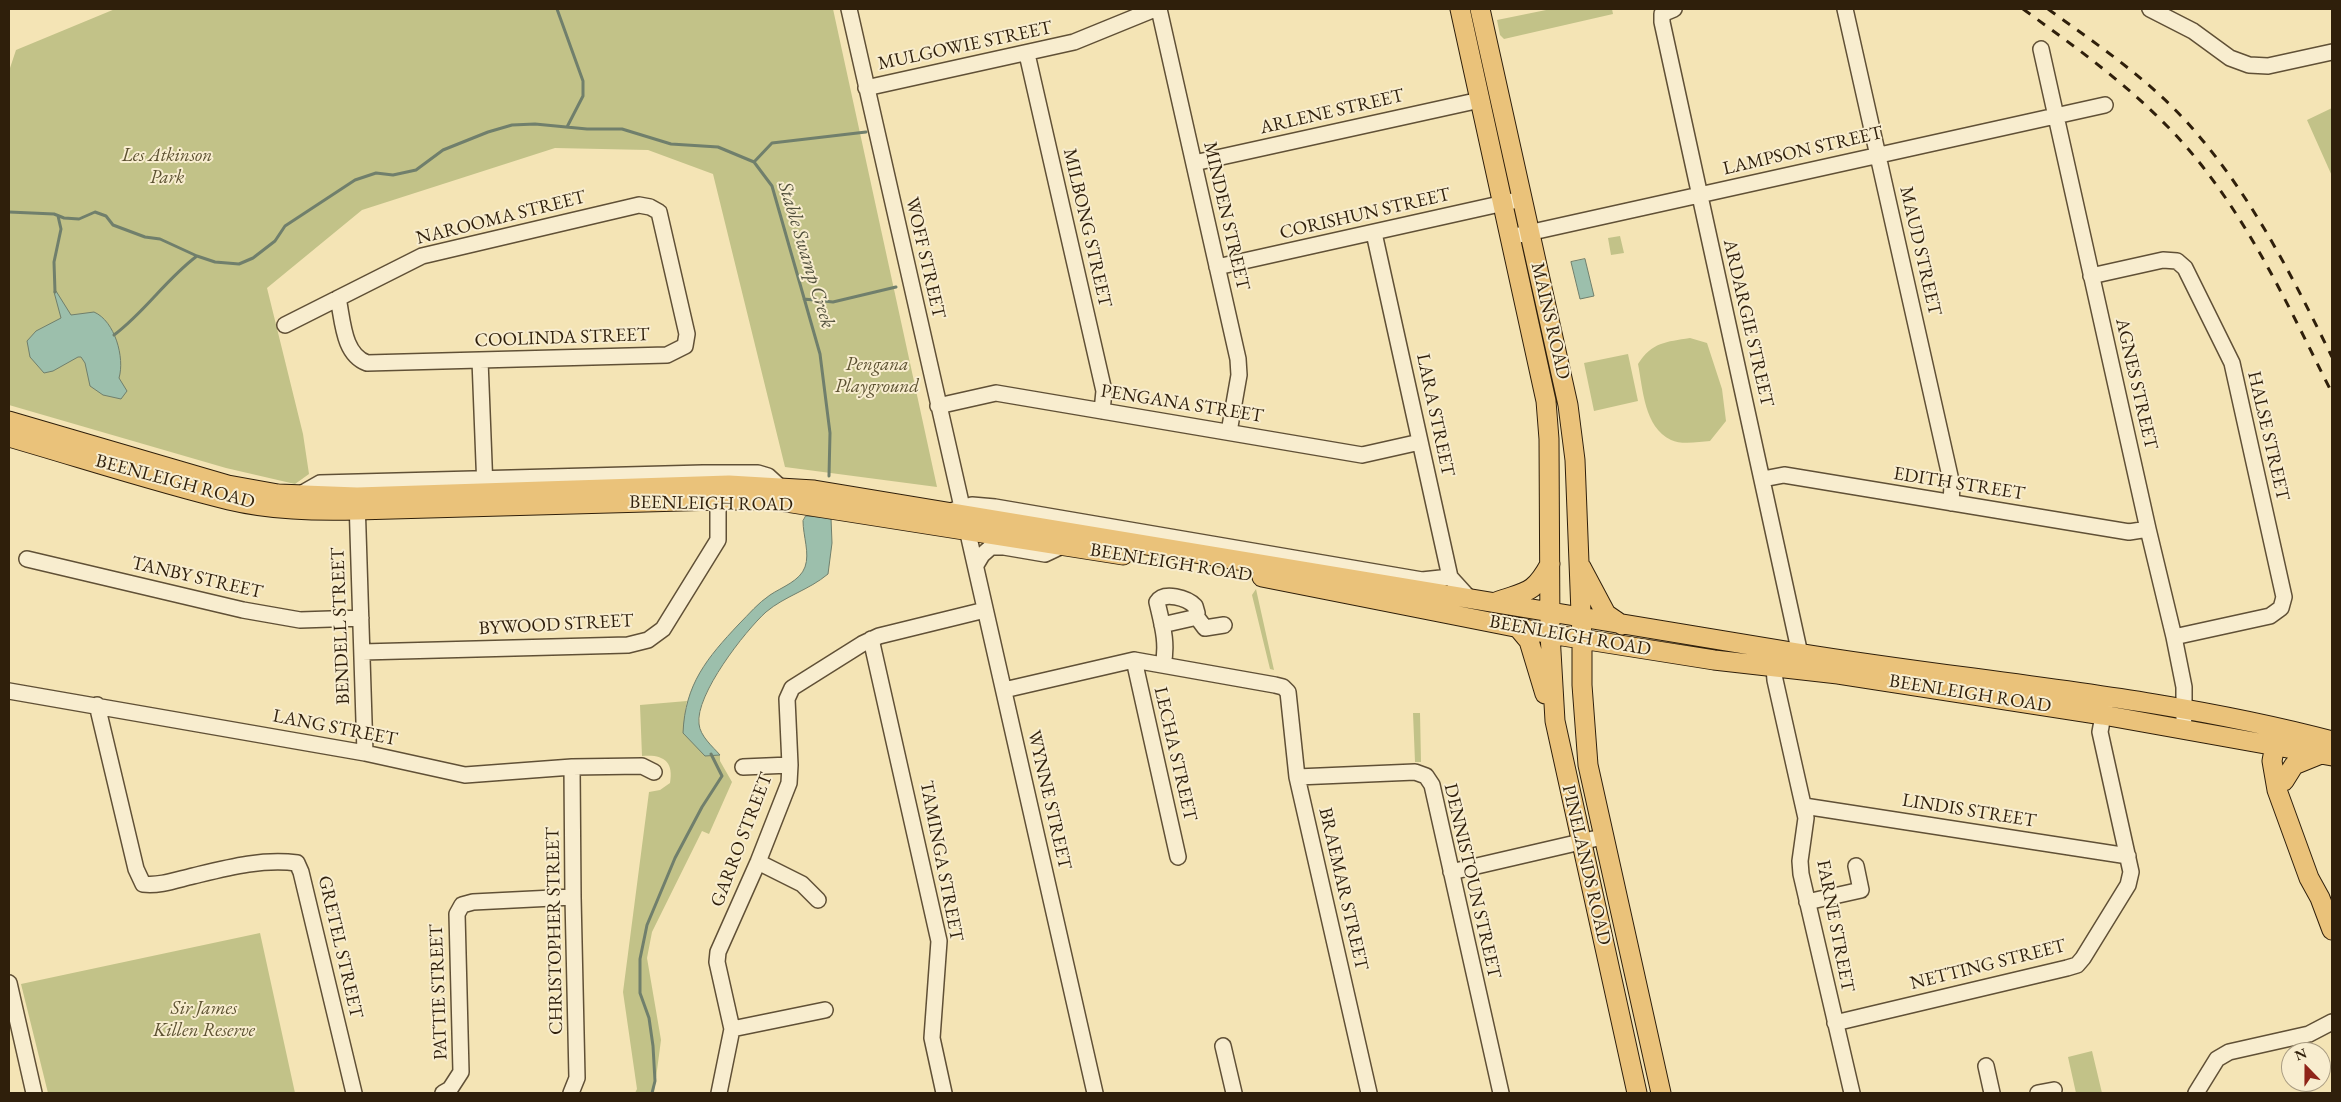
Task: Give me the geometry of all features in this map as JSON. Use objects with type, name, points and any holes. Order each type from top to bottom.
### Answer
[{"type":"main road","name":"MAINS ROAD","points":[[1460,9],[1543,384],[1548,422],[1551,562],[1550,634]]},
{"type":"main road","name":"MAINS ROAD","points":[[1480,9],[1568,405],[1575,460],[1582,639]]},
{"type":"main road","name":"BEENLEIGH ROAD","points":[[9,421],[228,485],[357,504]]},
{"type":"main road","name":"BEENLEIGH ROAD","points":[[9,437],[230,500],[313,511],[357,504],[485,493],[729,485],[779,486],[814,490],[1622,626],[1773,658],[1838,674],[2105,706]]},
{"type":"main road","name":"BEENLEIGH ROAD","points":[[485,493],[773,500],[961,516],[1064,546],[1249,575],[1519,629],[1627,646],[1773,658],[1800,654],[2184,719],[2328,750]]},
{"type":"main road","points":[[1578,560],[1606,614],[1622,626]]},
{"type":"main road","points":[[1492,603],[1522,594],[1539,584],[1551,562]]},
{"type":"main road","points":[[1519,629],[1529,641],[1555,721]]},
{"type":"main road","name":"PINELANDS ROAD","points":[[1550,634],[1555,721],[1637,1093]]},
{"type":"main road","name":"PINELANDS ROAD","points":[[1582,639],[1582,685],[1588,766],[1602,837],[1661,1093]]},
{"type":"main road","points":[[1582,685],[1591,660],[1607,650],[1627,646]]},
{"type":"main road","name":"BEENLEIGH ROAD","points":[[2184,719],[2248,740],[2280,740]]},
{"type":"main road","points":[[2248,740],[2258,748],[2270,779],[2281,786]]},
{"type":"main road","points":[[2280,740],[2273,767],[2281,786],[2309,878],[2320,898],[2332,930]]},
{"type":"main road","points":[[2281,786],[2294,765],[2328,750]]},
{"type":"street","name":"WOFF STREET","points":[[849,9],[961,516]]},
{"type":"street","name":"MULGOWIE STREET","points":[[866,88],[1027,54],[1094,36],[1155,9]]},
{"type":"street","name":"MINDEN STREET","points":[[1160,9],[1238,359],[1239,375],[1229,432]]},
{"type":"street","name":"MAUD STREET","points":[[1845,9],[1952,485],[1951,503]]},
{"type":"street","points":[[2150,9],[2193,30],[2230,58],[2249,65],[2268,66],[2332,52]]},
{"type":"street","name":"ARDARGIE STREET","points":[[1666,10],[1662,22],[1800,654]]},
{"type":"street","name":"AGNES STREET","points":[[2042,49],[2091,276],[2174,637],[2184,687],[2184,719]]},
{"type":"street","name":"MILBONG STREET","points":[[1027,54],[1104,391],[1102,411]]},
{"type":"street","name":"ARLENE STREET","points":[[1194,163],[1480,100]]},
{"type":"street","name":"LAMPSON STREET","points":[[1510,237],[2105,105]]},
{"type":"street","name":"CORISHUN STREET","points":[[1217,267],[1522,199]]},
{"type":"street","name":"NAROOMA STREET","points":[[285,325],[422,256],[639,205],[650,207]]},
{"type":"street","name":"COOLINDA STREET","points":[[338,298],[350,350],[358,359],[367,363],[667,355],[685,346],[687,334],[659,212],[650,207]]},
{"type":"street","name":"LARA STREET","points":[[1374,233],[1450,577],[1470,599]]},
{"type":"street","name":"HALSE STREET","points":[[2091,276],[2163,260],[2177,261],[2185,268],[2232,363],[2284,597],[2281,608],[2270,616],[2174,637]]},
{"type":"street","points":[[480,360],[485,493]]},
{"type":"street","name":"PENGANA STREET","points":[[938,406],[996,393],[1362,454],[1420,442]]},
{"type":"street","name":"EDITH STREET","points":[[1763,479],[1784,475],[2129,532],[2148,529]]},
{"type":"street","name":"BEENLEIGH ROAD","points":[[299,495],[320,482],[485,493]]},
{"type":"street","name":"BYWOOD STREET","points":[[362,652],[628,646],[648,640],[663,629],[718,540],[718,500]]},
{"type":"street","name":"BENDELL STREET","points":[[357,504],[365,753]]},
{"type":"street","name":"BEENLEIGH ROAD","points":[[961,516],[972,505],[995,506],[1422,580],[1450,577]]},
{"type":"street","name":"WYNNE STREET","points":[[961,516],[976,565],[1095,1093]]},
{"type":"street","points":[[976,565],[982,555],[991,547],[1004,546],[1045,554],[1064,546]]},
{"type":"street","name":"TANBY STREET","points":[[27,559],[243,610],[300,620],[361,618]]},
{"type":"street","points":[[1004,690],[1134,660],[1163,665],[1166,650],[1157,602],[1161,597],[1171,596],[1192,602],[1195,606],[1196,616],[1205,628],[1224,625]]},
{"type":"street","name":"GARRO STREET","points":[[719,1093],[732,1029],[717,962],[718,952],[758,862],[789,783],[787,699],[792,688],[871,640],[985,610]]},
{"type":"street","points":[[1162,625],[1196,616]]},
{"type":"street","name":"TAMINGA STREET","points":[[871,640],[939,941],[932,1038],[944,1093]]},
{"type":"street","name":"FARNE STREET","points":[[1773,658],[1806,818],[1800,861],[1807,902],[1852,1093]]},
{"type":"street","name":"LECHA STREET","points":[[1134,660],[1178,857]]},
{"type":"street","name":"BRAEMAR STREET","points":[[1163,665],[1275,685],[1283,687],[1288,692],[1297,776],[1369,1093]]},
{"type":"street","name":"LANG STREET","points":[[9,691],[365,753],[465,775],[572,767],[642,766],[654,772]]},
{"type":"street","name":"GRETEL STREET","points":[[97,705],[136,869],[143,884],[155,885],[222,869],[278,860],[297,863],[302,872],[354,1093]]},
{"type":"street","name":"NETTING STREET","points":[[1835,1023],[2077,965],[2128,885],[2131,872],[2100,732],[2105,706]]},
{"type":"street","points":[[743,767],[790,765]]},
{"type":"street","name":"CHRISTOPHER STREET","points":[[571,1093],[578,1078],[573,897],[572,767]]},
{"type":"street","name":"DENNISTOUN STREET","points":[[1297,776],[1416,772],[1426,776],[1432,785],[1501,1093]]},
{"type":"street","name":"LINDIS STREET","points":[[1804,806],[2128,856]]},
{"type":"street","points":[[1451,872],[1602,837]]},
{"type":"street","points":[[758,862],[802,884],[818,900]]},
{"type":"street","points":[[1807,902],[1861,890],[1856,866]]},
{"type":"street","name":"PATTIE STREET","points":[[443,1093],[450,1089],[461,1072],[457,914],[462,905],[473,902],[573,897]]},
{"type":"street","points":[[9,983],[15,1036],[34,1093]]},
{"type":"street","points":[[732,1029],[825,1010]]},
{"type":"street","points":[[2196,1093],[2217,1059],[2228,1052],[2309,1034],[2332,1022]]},
{"type":"street","points":[[1223,1046],[1234,1093]]},
{"type":"street","points":[[1986,1066],[1992,1093]]},
{"type":"street","points":[[2038,1093],[2054,1090]]},
{"type":"green space","name":"Les Atkinson Park","points":[[115,9],[833,9],[937,487],[785,467],[713,174],[648,150],[555,148],[362,210],[267,288],[303,434],[309,474],[295,484],[226,468],[9,405],[9,71],[16,50]]},
{"type":"green space","points":[[1551,9],[1612,9],[1613,14],[1504,39],[1500,35],[1497,20]]},
{"type":"green space","points":[[2332,108],[2332,176],[2307,120]]},
{"type":"green space","points":[[1620,236],[1624,253],[1611,255],[1608,238]]},
{"type":"green space","points":[[1690,338],[1707,343],[1722,389],[1726,421],[1710,441],[1675,442],[1662,434],[1650,417],[1638,364],[1649,351],[1660,344]]},
{"type":"green space","points":[[1628,354],[1638,401],[1594,411],[1584,363]]},
{"type":"green space","points":[[1256,589],[1274,670],[1270,669],[1252,595]]},
{"type":"green space","points":[[687,701],[685,711],[705,756],[720,755],[720,761],[732,782],[709,834],[702,831],[652,932],[647,958],[661,1040],[654,1093],[635,1093],[637,1089],[623,992],[649,792],[660,790],[670,783],[671,775],[665,760],[656,756],[642,756],[640,705]]},
{"type":"green space","points":[[1413,713],[1420,713],[1421,762],[1415,762]]},
{"type":"green space","name":"Sir James Killen Reserve","points":[[260,933],[295,1093],[48,1093],[21,984]]},
{"type":"green space","points":[[2092,1051],[2102,1093],[2076,1093],[2068,1057]]},
{"type":"shaded area","points":[[1585,259],[1594,296],[1580,299],[1571,262]]},
{"type":"shaded area","points":[[56,291],[71,315],[94,312],[108,323],[117,341],[121,361],[119,378],[127,391],[121,399],[103,395],[90,386],[85,363],[81,357],[53,371],[44,373],[30,357],[27,341],[36,331],[61,318],[54,292]]},
{"type":"shaded area","points":[[806,516],[831,518],[832,543],[828,574],[766,612],[746,633],[723,664],[705,697],[700,712],[699,724],[704,737],[720,755],[705,756],[683,733],[688,700],[693,686],[717,648],[739,624],[770,595],[795,580],[803,572],[807,556],[803,527],[803,521]]},
{"type":"waterway","points":[[557,9],[583,81],[583,96],[567,127]]},
{"type":"waterway","name":"Stable Swamp Creek","points":[[9,212],[54,214],[64,218],[79,219],[95,212],[106,216],[113,225],[145,237],[160,239],[197,256],[215,262],[239,264],[253,258],[275,241],[285,226],[355,180],[376,173],[393,175],[416,170],[443,150],[488,132],[512,125],[535,124],[587,129],[622,129],[671,144],[718,147],[754,162],[772,186],[820,354],[830,433],[829,476]]},
{"type":"waterway","points":[[754,162],[772,143],[866,132]]},
{"type":"waterway","points":[[55,292],[54,262],[61,229],[58,216]]},
{"type":"waterway","points":[[114,335],[197,256]]},
{"type":"waterway","points":[[804,299],[833,302],[896,287]]},
{"type":"waterway","name":"Stable Swamp Creek","points":[[652,1093],[655,1081],[653,1046],[649,1018],[640,993],[640,959],[647,925],[675,858],[702,807],[722,776],[711,754]]},
{"type":"railway","points":[[2023,9],[2116,79],[2167,126],[2193,155],[2217,186],[2260,253],[2332,393]]},
{"type":"railway","points":[[2048,9],[2119,61],[2152,88],[2169,103],[2207,146],[2229,174],[2267,233],[2332,357]]},
{"type":"park label","name":"Pengana Playground","points":[[877,376]]}]
